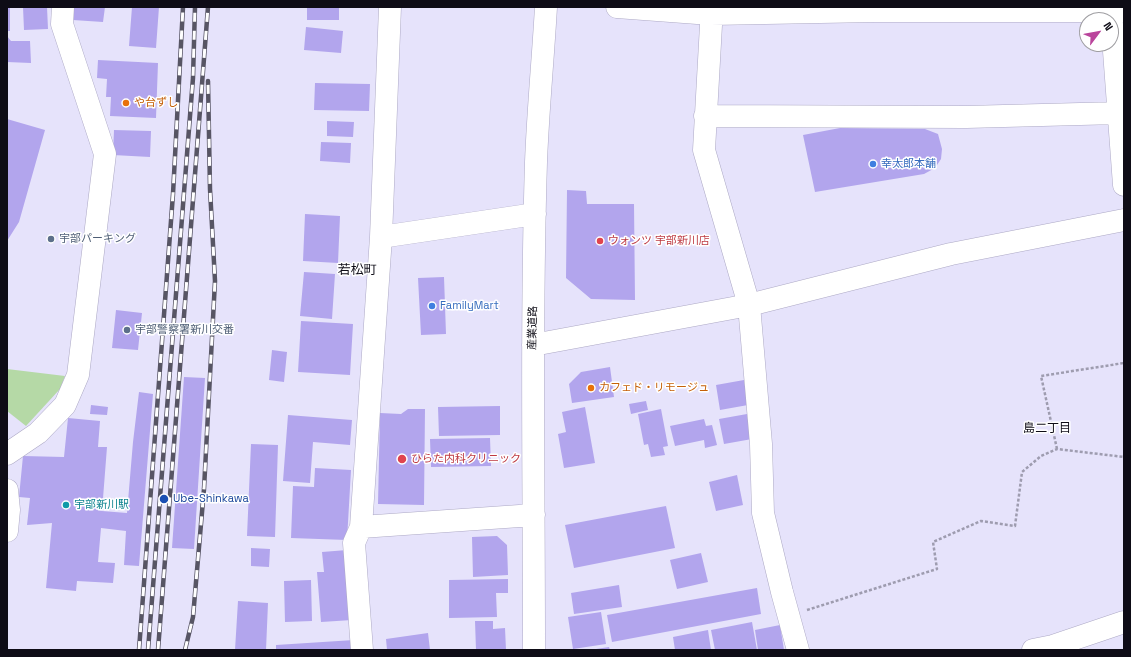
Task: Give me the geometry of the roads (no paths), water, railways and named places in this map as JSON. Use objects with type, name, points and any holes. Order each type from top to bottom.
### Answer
[{"type":"street","points":[[7,454],[38,433],[65,405],[78,375],[105,154],[62,24],[63,7]]},
{"type":"street","points":[[362,650],[354,543],[361,527],[382,237],[390,7]]},
{"type":"street","name":"産業道路","points":[[534,650],[532,345],[536,160],[546,7]]},
{"type":"street","points":[[617,7],[712,11],[874,9],[1118,11],[1118,113],[1124,185]]},
{"type":"street","points":[[712,11],[704,150],[749,305],[761,444],[764,513],[788,616],[798,650]]},
{"type":"street","points":[[705,116],[966,117],[1118,113]]},
{"type":"street","points":[[382,237],[535,214]]},
{"type":"street","points":[[532,345],[749,305],[951,254],[1124,220]]},
{"type":"street","points":[[7,490],[9,510],[7,531]]},
{"type":"street","points":[[361,527],[534,515]]},
{"type":"street","points":[[1032,650],[1053,646],[1124,622]]},
{"type":"railway","points":[[139,650],[173,194],[183,7]]},
{"type":"railway","points":[[148,650],[193,78],[195,7]]},
{"type":"railway","points":[[158,650],[208,7]]},
{"type":"railway","points":[[185,650],[193,617],[204,489],[215,281],[210,189],[208,81]]},
{"type":"place","name":"や台ずし","points":[[126,103]]},
{"type":"place","name":"幸太郎本舗","points":[[873,164]]},
{"type":"place","name":"宇部パーキング","points":[[51,239]]},
{"type":"place","name":"ウォンツ 宇部新川店","points":[[600,241]]},
{"type":"place","name":"FamilyMart","points":[[432,306]]},
{"type":"place","name":"宇部警察署新川交番","points":[[127,330]]},
{"type":"place","name":"カフェド・リモージュ","points":[[591,388]]},
{"type":"place","name":"ひらた内科クリニック","points":[[402,459]]},
{"type":"place","name":"Ube-Shinkawa","points":[[164,499]]},
{"type":"place","name":"宇部新川駅","points":[[66,505]]},
{"type":"district","name":"若松町","points":[[357,270]]},
{"type":"district","name":"島二丁目","points":[[1047,429]]}]
